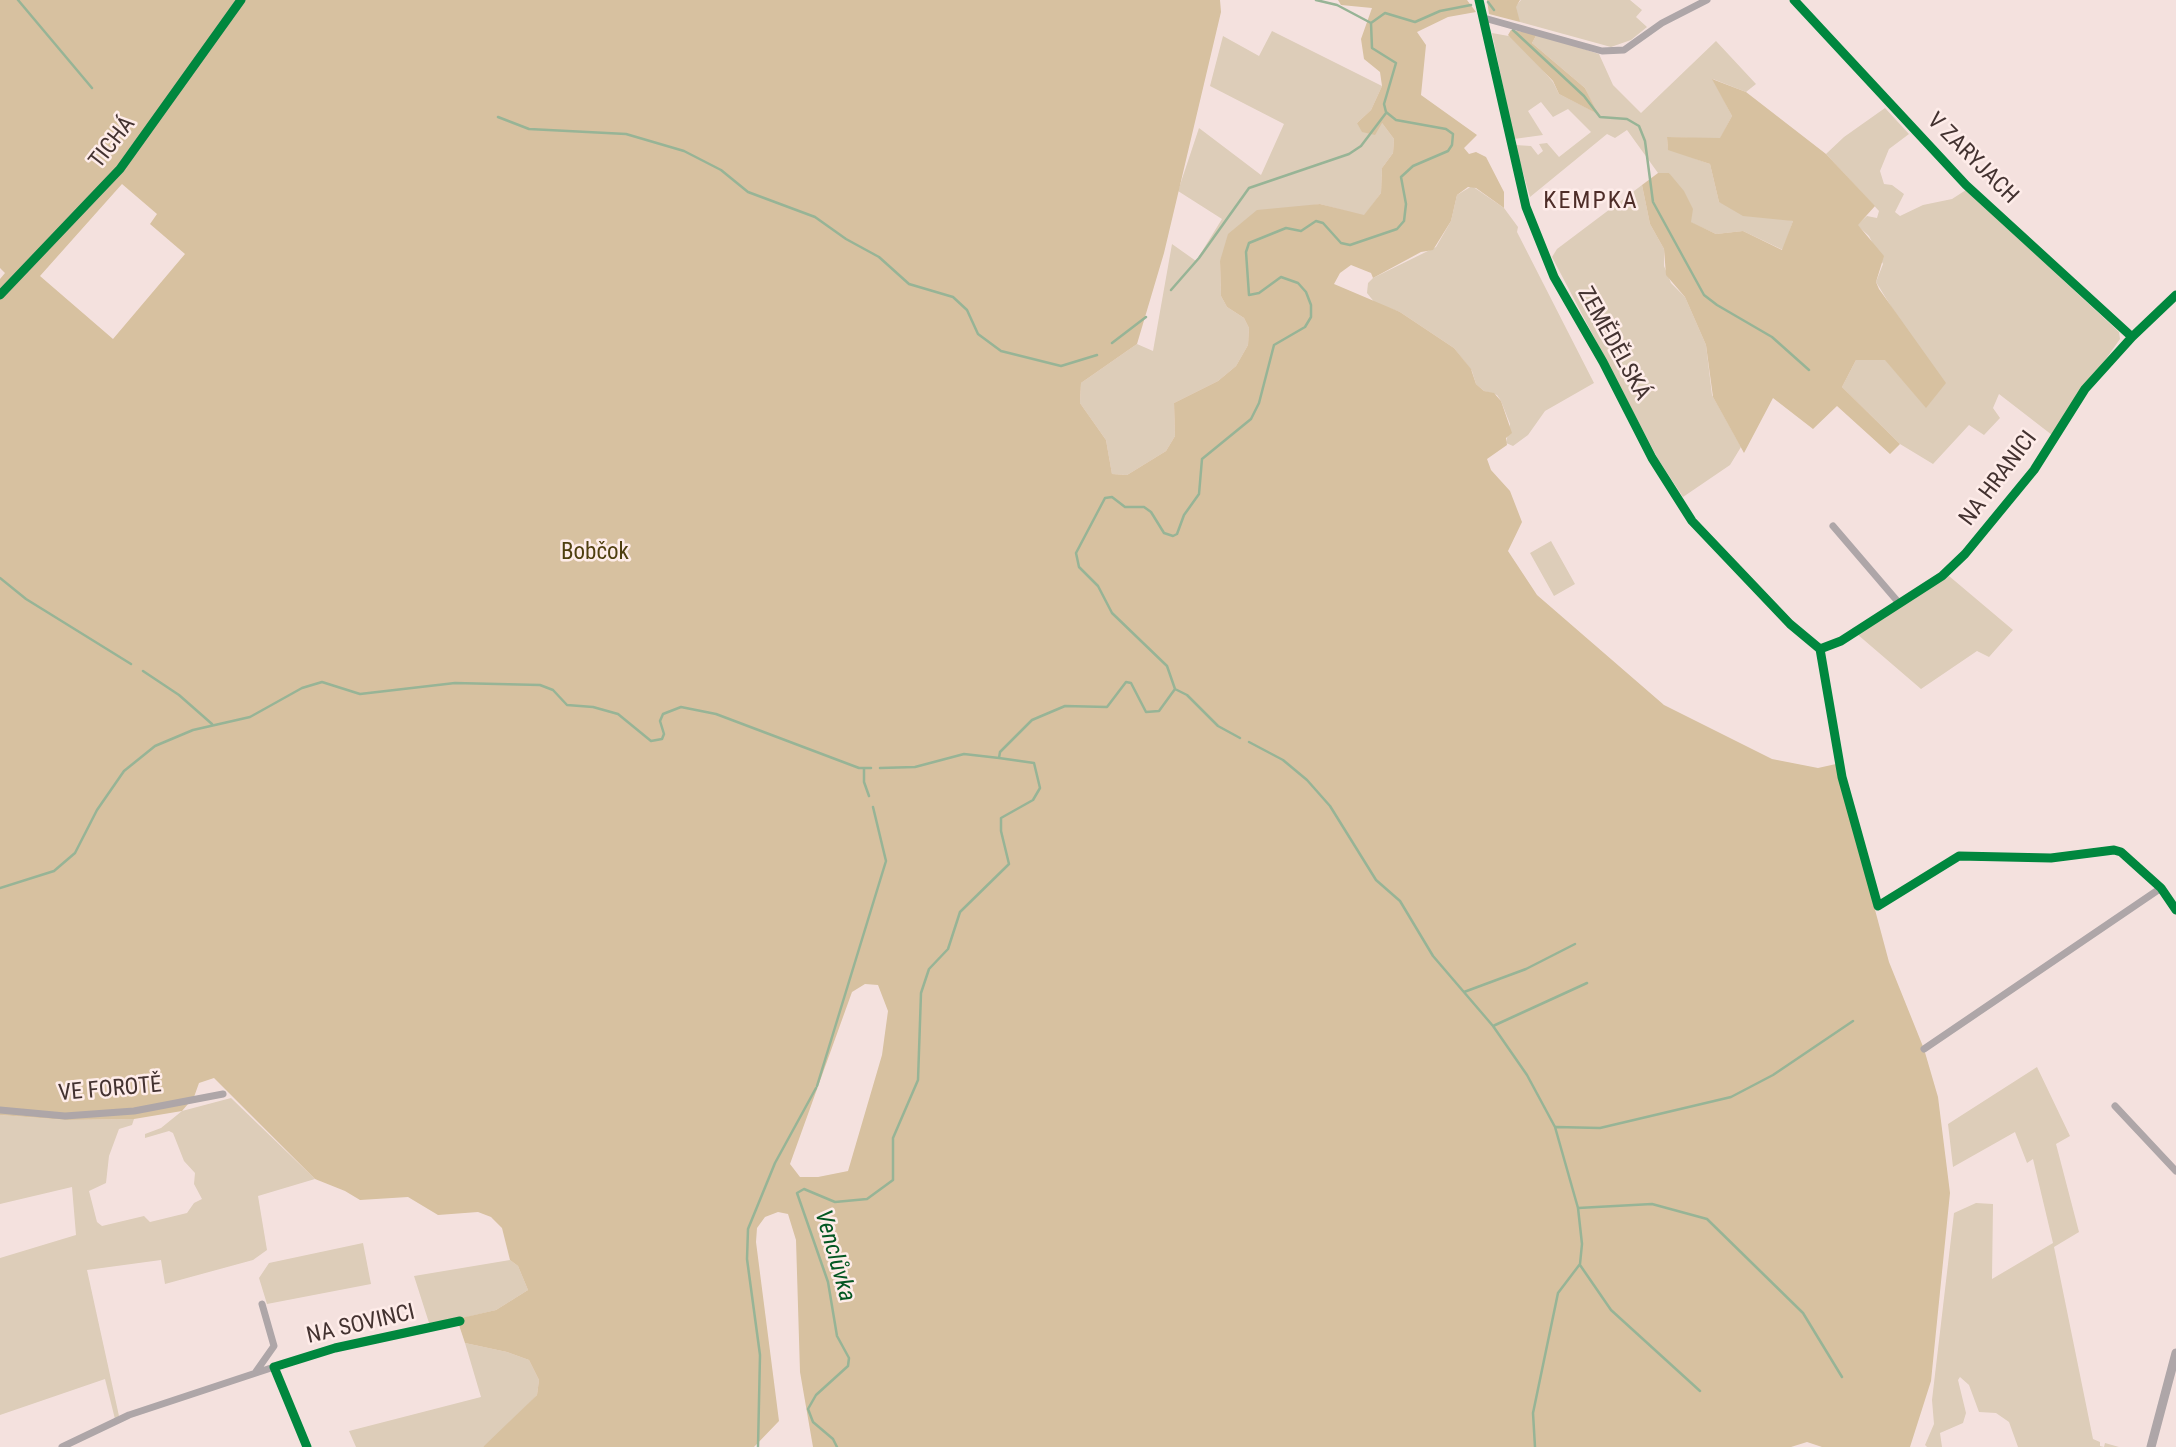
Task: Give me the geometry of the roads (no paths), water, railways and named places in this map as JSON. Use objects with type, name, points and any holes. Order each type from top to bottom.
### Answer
[{"type":"street","name":"TICHÁ","points":[[0,295],[120,169],[241,0]]},
{"type":"street","name":"ZEMĚDĚLSKÁ","points":[[1479,0],[1527,207],[1554,277],[1603,362],[1652,458],[1692,521],[1790,624],[1820,649]]},
{"type":"street","points":[[1484,18],[1602,51],[1623,50],[1662,23],[1707,0]]},
{"type":"street","name":"V ZARYJACH","points":[[1794,0],[1966,185],[2132,337]]},
{"type":"street","name":"NA HRANICI","points":[[1820,649],[1841,640],[1942,576],[1965,554],[2034,470],[2085,389],[2132,337],[2176,295]]},
{"type":"street","points":[[1833,526],[1899,603]]},
{"type":"street","points":[[1820,649],[1842,777],[1878,906],[1959,856],[2051,858],[2114,850],[2121,852],[2161,888],[2176,911]]},
{"type":"street","points":[[1924,1049],[2161,888]]},
{"type":"street","name":"VE FOROTĚ","points":[[0,1110],[65,1116],[134,1111],[223,1094]]},
{"type":"street","points":[[2115,1106],[2176,1171]]},
{"type":"street","name":"NA SOVINCI","points":[[255,1373],[274,1346],[262,1304]]},
{"type":"street","name":"NA SOVINCI","points":[[62,1447],[137,1412],[255,1373],[335,1349],[460,1321]]},
{"type":"street","points":[[2151,1447],[2176,1353]]},
{"type":"street","points":[[274,1367],[307,1447]]},
{"type":"waterway","name":"Bobčok","points":[[18,0],[92,88]]},
{"type":"waterway","points":[[1316,0],[1337,5],[1371,23]]},
{"type":"waterway","points":[[1488,2],[1494,10]]},
{"type":"waterway","name":"Venclůvka","points":[[837,1447],[833,1439],[813,1422],[808,1409],[816,1395],[848,1366],[849,1358],[837,1336],[828,1282],[797,1193],[804,1189],[835,1202],[867,1199],[893,1180],[893,1138],[918,1080],[921,993],[929,969],[948,949],[960,912],[1009,864],[1001,831],[1001,818],[1033,800],[1040,788],[1034,763],[999,758],[1000,752],[1032,720],[1065,706],[1107,707],[1126,682],[1131,683],[1146,712],[1159,711],[1175,689],[1167,666],[1112,613],[1098,586],[1079,567],[1076,553],[1105,498],[1112,497],[1125,507],[1144,507],[1151,512],[1164,533],[1173,536],[1177,534],[1184,515],[1199,494],[1202,459],[1251,419],[1259,403],[1274,345],[1305,327],[1311,317],[1311,305],[1306,292],[1298,283],[1281,277],[1259,293],[1249,295],[1246,252],[1249,243],[1286,228],[1301,231],[1316,221],[1323,223],[1341,243],[1350,245],[1397,229],[1404,221],[1406,204],[1401,177],[1413,166],[1448,151],[1452,145],[1453,134],[1446,129],[1396,120],[1386,112],[1384,104],[1396,63],[1372,48],[1371,23],[1385,13],[1415,22],[1440,11],[1471,5]]},
{"type":"waterway","points":[[1513,30],[1584,96],[1600,117],[1627,119],[1639,126],[1645,141],[1653,202],[1704,295],[1772,337],[1809,370]]},
{"type":"waterway","points":[[1171,290],[1199,258],[1249,188],[1349,154],[1361,146],[1386,113]]},
{"type":"waterway","points":[[498,117],[529,129],[626,134],[684,151],[721,170],[748,192],[815,217],[846,239],[879,257],[909,284],[953,297],[967,310],[978,334],[1001,351],[1061,366],[1097,355]]},
{"type":"waterway","points":[[1112,343],[1146,317]]},
{"type":"waterway","points":[[0,578],[26,599],[131,664]]},
{"type":"waterway","points":[[143,671],[179,695],[212,724]]},
{"type":"waterway","points":[[0,888],[54,871],[75,853],[97,810],[124,771],[155,746],[193,730],[250,717],[302,688],[322,682],[360,694],[455,683],[540,685],[553,690],[567,705],[593,707],[618,714],[651,741],[662,739],[664,734],[660,721],[663,714],[681,707],[716,714],[859,768],[871,768]]},
{"type":"waterway","points":[[1175,689],[1187,695],[1218,726],[1240,738]]},
{"type":"waterway","points":[[1249,742],[1283,760],[1307,780],[1330,806],[1376,880],[1400,901],[1433,956],[1493,1026],[1527,1075],[1555,1127],[1578,1208],[1582,1244],[1580,1264],[1558,1293],[1533,1413],[1535,1447]]},
{"type":"waterway","points":[[880,768],[915,767],[964,754],[999,758]]},
{"type":"waterway","points":[[864,769],[864,782],[869,796]]},
{"type":"waterway","points":[[817,1086],[886,861],[873,807]]},
{"type":"waterway","points":[[1464,992],[1526,969],[1575,944]]},
{"type":"waterway","points":[[1493,1026],[1587,983]]},
{"type":"waterway","points":[[1556,1127],[1600,1128],[1731,1097],[1773,1075],[1853,1021]]},
{"type":"waterway","points":[[758,1447],[760,1355],[747,1259],[748,1229],[775,1163],[816,1088]]},
{"type":"waterway","points":[[1578,1208],[1652,1204],[1707,1219],[1803,1313],[1842,1377]]},
{"type":"waterway","points":[[1580,1265],[1611,1310],[1700,1391]]},
{"type":"district","name":"KEMPKA","points":[[1591,202]]}]
